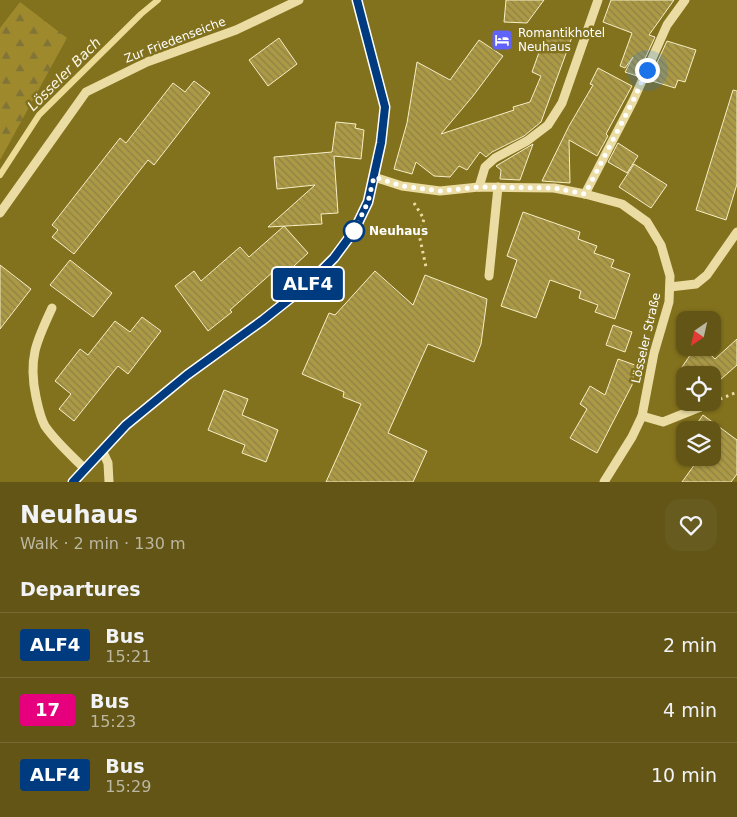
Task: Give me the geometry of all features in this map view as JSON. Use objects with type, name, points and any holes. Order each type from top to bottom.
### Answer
[{"type":"street","name":"Zur Friedenseiche","points":[[0,213],[86,92],[147,62],[236,30],[299,0]]},
{"type":"street","points":[[72,482],[126,425],[187,375],[307,285],[334,258],[354,231],[368,202],[381,143],[385,107],[357,0]]},
{"type":"street","points":[[479,187],[485,167],[548,125],[562,103],[598,0]]},
{"type":"street","points":[[585,194],[633,101],[667,25],[685,0]]},
{"type":"street","name":"Lösseler Straße","points":[[374,177],[402,186],[440,191],[479,187],[554,188],[622,204],[647,222],[661,245],[670,276],[669,302],[654,354],[642,416],[604,482]]},
{"type":"street","points":[[489,276],[498,187]]},
{"type":"street","points":[[670,287],[696,284],[706,276],[737,232]]},
{"type":"street","points":[[52,308],[36,344],[32,363],[38,408],[45,425],[61,446],[84,468]]},
{"type":"street","points":[[642,416],[663,422],[690,411]]},
{"type":"street","points":[[102,450],[108,463],[109,482]]},
{"type":"path","points":[[402,186],[424,219],[419,234],[426,267]]},
{"type":"green space","points":[[20,2],[67,38],[0,160],[0,28]]},
{"type":"building","points":[[506,0],[544,0],[527,23],[504,22]]},
{"type":"building","points":[[611,0],[674,0],[649,35],[655,37],[637,76],[625,72],[633,57],[625,68],[620,66],[632,33],[603,22]]},
{"type":"building","points":[[547,30],[555,30],[572,37],[541,122],[524,136],[486,157],[480,152],[467,170],[459,166],[450,177],[434,176],[416,162],[412,174],[394,169],[407,123],[417,62],[450,80],[479,40],[503,56],[441,134],[514,110],[513,107],[530,102],[541,76],[532,72]]},
{"type":"building","points":[[279,38],[297,64],[268,86],[249,60]]},
{"type":"building","points":[[667,41],[696,50],[685,82],[678,80],[675,88],[649,80]]},
{"type":"building","points":[[598,68],[632,86],[606,134],[608,136],[597,156],[569,140],[570,183],[542,181],[569,126],[593,85],[590,84]]},
{"type":"building","points":[[194,81],[210,93],[154,165],[148,160],[74,254],[52,237],[58,230],[52,225],[120,138],[126,143],[173,83],[185,92]]},
{"type":"building","points":[[733,90],[737,91],[737,184],[726,220],[696,210]]},
{"type":"building","points":[[336,122],[356,124],[355,128],[364,130],[361,159],[334,156],[338,213],[321,214],[322,224],[268,227],[315,185],[277,189],[274,157],[332,152]]},
{"type":"building","points":[[618,143],[638,156],[627,173],[608,162]]},
{"type":"building","points":[[533,144],[520,180],[500,179],[501,170],[496,166]]},
{"type":"building","points":[[634,164],[667,185],[651,208],[619,187]]},
{"type":"building","points":[[523,212],[580,232],[578,239],[597,246],[594,253],[614,260],[611,267],[630,274],[615,319],[595,312],[598,305],[579,298],[581,291],[550,280],[536,318],[501,306],[517,260],[507,256]]},
{"type":"building","points":[[284,226],[308,253],[281,278],[274,271],[230,310],[232,312],[208,331],[175,286],[194,271],[201,281],[240,247],[249,257]]},
{"type":"building","points":[[70,260],[112,293],[93,317],[50,285]]},
{"type":"building","points":[[0,265],[31,289],[0,329]]},
{"type":"building","points":[[375,271],[413,305],[425,275],[487,299],[481,344],[474,362],[428,344],[388,433],[427,451],[413,482],[326,482],[361,404],[343,397],[344,392],[302,374],[329,313],[335,315]]},
{"type":"building","points":[[142,317],[161,331],[128,374],[118,366],[74,421],[59,409],[71,394],[55,381],[80,349],[88,355],[115,321],[130,332]]},
{"type":"building","points":[[613,325],[632,332],[625,352],[606,345]]},
{"type":"building","points":[[737,339],[737,365],[721,379],[721,366],[683,366],[690,356],[712,356],[715,359],[721,356],[721,354]]},
{"type":"building","points":[[618,359],[635,365],[632,385],[597,453],[570,438],[587,409],[580,404],[590,386],[605,395]]},
{"type":"building","points":[[224,390],[248,399],[242,415],[278,430],[266,462],[242,453],[245,445],[208,430]]},
{"type":"building","points":[[703,415],[711,421],[699,421]]},
{"type":"building","points":[[721,428],[737,440],[737,474],[731,482],[682,482],[694,466],[721,466]]},
{"type":"waterway","name":"Lösseler Bach","points":[[0,175],[39,115],[141,14],[158,0]]},
{"type":"bus line","name":"ALF4","points":[[73,482],[126,425],[187,375],[263,320],[307,285],[334,258],[354,231],[368,202],[381,143],[385,107],[357,0]]},
{"type":"place","name":"Romantikhotel Neuhaus","points":[[502,40]]},
{"type":"place","name":"Neuhaus","points":[[354,231]]},
{"type":"route","points":[[354,231],[368,202],[374,177],[402,186],[440,191],[479,187],[554,188],[585,194],[647,70]]}]
